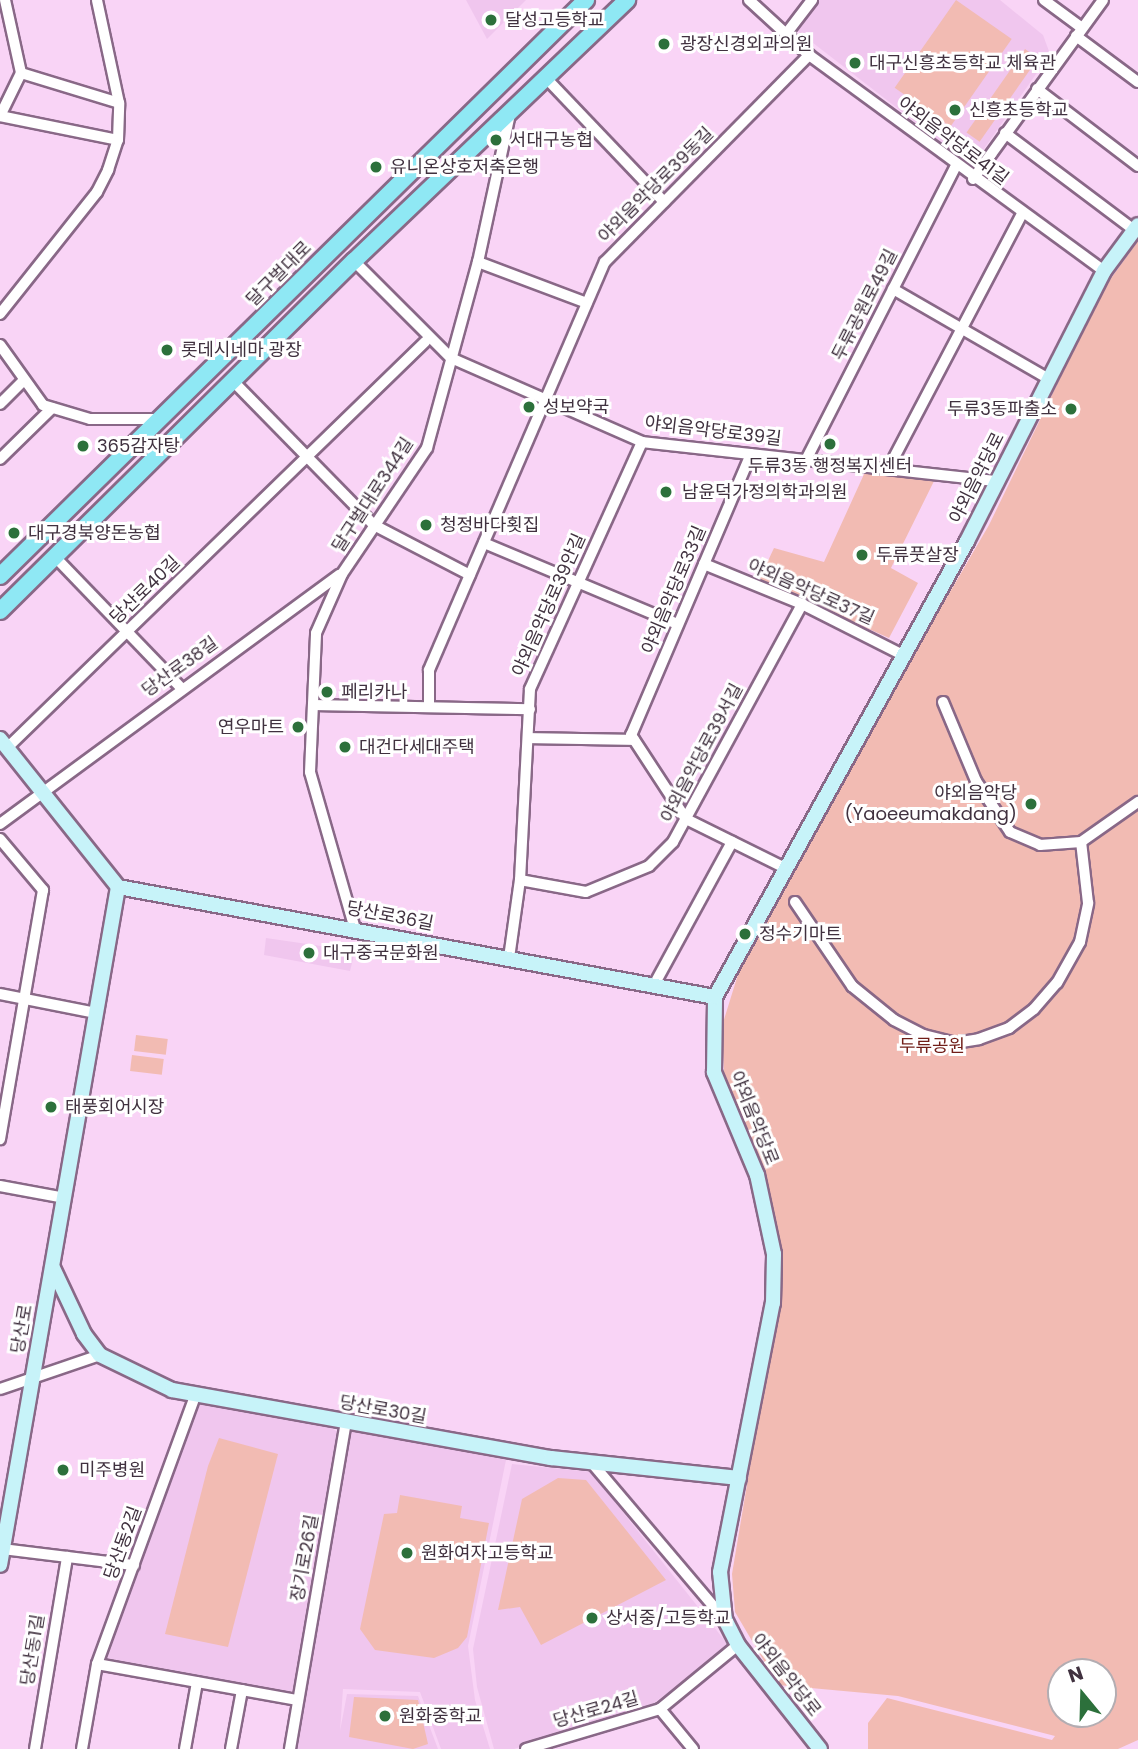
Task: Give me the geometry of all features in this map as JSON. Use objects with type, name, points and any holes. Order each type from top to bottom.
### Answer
[{"type":"main road","name":"달구벌대로","points":[[0,576],[586,0]]},
{"type":"main road","points":[[0,611],[57,559],[354,261],[627,0]]},
{"type":"main road","name":"야외음악당로","points":[[820,1749],[738,1645],[725,1620],[720,1572],[773,1303],[774,1254],[757,1175],[714,1072],[715,996],[997,481],[1104,271],[1136,228]]},
{"type":"main road","points":[[3,744],[118,887]]},
{"type":"main road","name":"당산로36길","points":[[118,887],[715,996]]},
{"type":"main road","name":"당산로","points":[[0,1564],[118,887]]},
{"type":"main road","points":[[52,1268],[84,1334],[100,1355]]},
{"type":"main road","name":"당산로30길","points":[[100,1355],[145,1381],[196,1394],[346,1423],[592,1463],[739,1478]]},
{"type":"street","points":[[5,0],[21,72],[0,116],[118,140]]},
{"type":"street","points":[[0,314],[97,192],[118,140],[119,103],[97,0]]},
{"type":"street","name":"야외음악당로41길","points":[[749,0],[809,55],[972,179],[1104,271]]},
{"type":"street","points":[[786,34],[812,0]]},
{"type":"street","points":[[1044,0],[1138,82]]},
{"type":"street","points":[[972,179],[1103,0]]},
{"type":"street","name":"야외음악당로39동길","points":[[545,402],[605,262],[809,55]]},
{"type":"street","points":[[21,72],[119,103]]},
{"type":"street","points":[[546,78],[664,202]]},
{"type":"street","points":[[1037,89],[1138,166]]},
{"type":"street","name":"달구벌대로344길","points":[[355,929],[310,772],[316,634],[342,574],[427,448],[478,262],[510,114]]},
{"type":"street","name":"야외음악당로","points":[[1005,133],[1136,228]]},
{"type":"street","name":"두류공원로49길","points":[[806,460],[956,166]]},
{"type":"street","points":[[888,469],[1022,214]]},
{"type":"street","name":"야외음악당로39길","points":[[354,261],[451,358],[545,402],[642,442],[997,481]]},
{"type":"street","points":[[478,262],[587,303]]},
{"type":"street","points":[[893,289],[1049,379]]},
{"type":"street","points":[[307,457],[425,342]]},
{"type":"street","points":[[0,345],[43,405],[90,419],[158,419]]},
{"type":"street","points":[[0,404],[24,380]]},
{"type":"street","points":[[233,381],[374,525],[470,575]]},
{"type":"street","points":[[429,707],[429,670],[545,402]]},
{"type":"street","points":[[0,459],[52,408]]},
{"type":"street","name":"야외음악당로39안길","points":[[509,958],[520,880],[530,689],[642,442]]},
{"type":"street","name":"야외음악당로33길","points":[[634,740],[631,735],[751,454]]},
{"type":"street","name":"당산로40길","points":[[3,744],[127,631],[307,457]]},
{"type":"street","points":[[484,543],[678,624]]},
{"type":"street","points":[[57,559],[181,688]]},
{"type":"street","name":"야외음악당로37길","points":[[704,564],[802,604],[903,655]]},
{"type":"street","name":"당산로38길","points":[[0,824],[181,688],[342,574]]},
{"type":"street","name":"야외음악당로39서길","points":[[520,880],[586,892],[614,884],[649,866],[673,842],[802,604]]},
{"type":"street","points":[[943,702],[976,781],[1010,832],[1040,845],[1081,842],[1138,802]]},
{"type":"street","points":[[313,705],[530,709]]},
{"type":"street","points":[[529,738],[634,740],[686,819],[785,868]]},
{"type":"street","points":[[0,839],[43,890],[0,1139]]},
{"type":"street","points":[[654,985],[732,842]]},
{"type":"street","points":[[795,902],[852,986],[894,1020],[923,1035],[955,1043],[979,1039],[1009,1028],[1034,1009],[1057,983],[1080,942],[1088,903],[1081,842]]},
{"type":"street","points":[[0,994],[96,1013]]},
{"type":"street","points":[[0,1186],[65,1198]]},
{"type":"street","points":[[0,1390],[100,1355]]},
{"type":"street","name":"당산동2길","points":[[82,1749],[97,1664],[196,1394]]},
{"type":"street","name":"장기로26길","points":[[289,1749],[346,1423]]},
{"type":"street","points":[[592,1463],[725,1620]]},
{"type":"street","points":[[3,1549],[134,1565]]},
{"type":"street","name":"당산동1길","points":[[35,1749],[67,1557]]},
{"type":"street","name":"당산로24길","points":[[526,1749],[660,1709],[738,1645]]},
{"type":"street","points":[[97,1664],[298,1700]]},
{"type":"street","points":[[185,1749],[197,1682]]},
{"type":"street","points":[[231,1749],[242,1690]]},
{"type":"street","points":[[660,1709],[693,1749]]},
{"type":"shaded area","name":"달성고등학교","points":[[466,0],[526,0],[487,39]]},
{"type":"shaded area","name":"신흥초등학교","points":[[819,0],[1000,0],[1043,35],[1050,54],[972,166],[795,29]]},
{"type":"shaded area","name":"대구중국문화원","points":[[266,938],[355,951],[350,971],[264,955]]},
{"type":"shaded area","points":[[203,1403],[330,1427],[339,1433],[296,1689],[288,1692],[102,1661],[195,1409]]},
{"type":"shaded area","name":"원화여자고등학교","points":[[348,1427],[506,1460],[468,1646],[475,1700],[490,1749],[441,1749],[420,1692],[343,1689],[340,1731],[347,1694],[418,1696],[438,1749],[296,1749]]},
{"type":"shaded area","name":"상서중/고등학교","points":[[512,1464],[591,1472],[729,1646],[650,1706],[514,1749],[494,1749],[477,1687],[473,1649]]},
{"type":"green space","points":[[956,0],[1012,39],[950,127],[895,88]]},
{"type":"green space","points":[[1025,49],[1038,58],[980,142],[966,133]]},
{"type":"green space","name":"두류공원","points":[[1138,241],[1138,1740],[1118,1749],[868,1749],[868,1723],[887,1698],[1052,1740],[1055,1736],[898,1696],[778,1685],[735,1612],[732,1574],[777,1306],[779,1255],[763,1172],[737,1118],[724,1073],[722,1026],[740,968],[837,786],[989,525],[1104,288]]},
{"type":"green space","name":"두류풋살장","points":[[865,472],[937,475],[891,568],[918,583],[889,638],[759,580],[774,548],[824,562]]},
{"type":"green space","points":[[136,1035],[168,1039],[166,1055],[134,1051]]},
{"type":"green space","points":[[132,1055],[164,1059],[162,1075],[130,1071]]},
{"type":"green space","points":[[219,1438],[278,1454],[228,1647],[165,1634],[208,1466]]},
{"type":"green space","points":[[558,1478],[586,1480],[666,1580],[541,1645],[520,1607],[498,1610],[522,1499]]},
{"type":"green space","points":[[400,1495],[462,1506],[460,1518],[489,1523],[467,1637],[458,1648],[434,1658],[375,1650],[360,1629],[384,1514],[397,1513]]},
{"type":"green space","name":"원화중학교","points":[[354,1697],[418,1700],[428,1744],[413,1749],[349,1737]]},
{"type":"place","name":"달성고등학교","points":[[491,20]]},
{"type":"place","name":"광장신경외과의원","points":[[664,44]]},
{"type":"place","name":"대구신흥초등학교 체육관","points":[[855,63]]},
{"type":"place","name":"신흥초등학교","points":[[955,110]]},
{"type":"place","name":"서대구농협","points":[[496,140]]},
{"type":"place","name":"유니온상호저축은행","points":[[376,167]]},
{"type":"place","name":"롯데시네마 광장","points":[[167,350]]},
{"type":"place","name":"성보약국","points":[[529,407]]},
{"type":"place","name":"두류3동파출소","points":[[1071,409]]},
{"type":"place","name":"두류3동 행정복지센터","points":[[830,444]]},
{"type":"place","name":"365감자탕","points":[[83,446]]},
{"type":"place","name":"남윤덕가정의학과의원","points":[[666,492]]},
{"type":"place","name":"청정바다횟집","points":[[426,525]]},
{"type":"place","name":"대구경북양돈농협","points":[[14,533]]},
{"type":"place","name":"두류풋살장","points":[[862,555]]},
{"type":"place","name":"페리카나","points":[[327,692]]},
{"type":"place","name":"연우마트","points":[[298,727]]},
{"type":"place","name":"대건다세대주택","points":[[345,747]]},
{"type":"place","name":"야외음악당 (Yaoeeumakdang)","points":[[1031,804]]},
{"type":"place","name":"정수기마트","points":[[745,934]]},
{"type":"place","name":"대구중국문화원","points":[[309,953]]},
{"type":"place","name":"태풍회어시장","points":[[51,1107]]},
{"type":"place","name":"미주병원","points":[[63,1470]]},
{"type":"place","name":"원화여자고등학교","points":[[407,1553]]},
{"type":"place","name":"상서중/고등학교","points":[[592,1618]]},
{"type":"place","name":"원화중학교","points":[[385,1716]]}]
